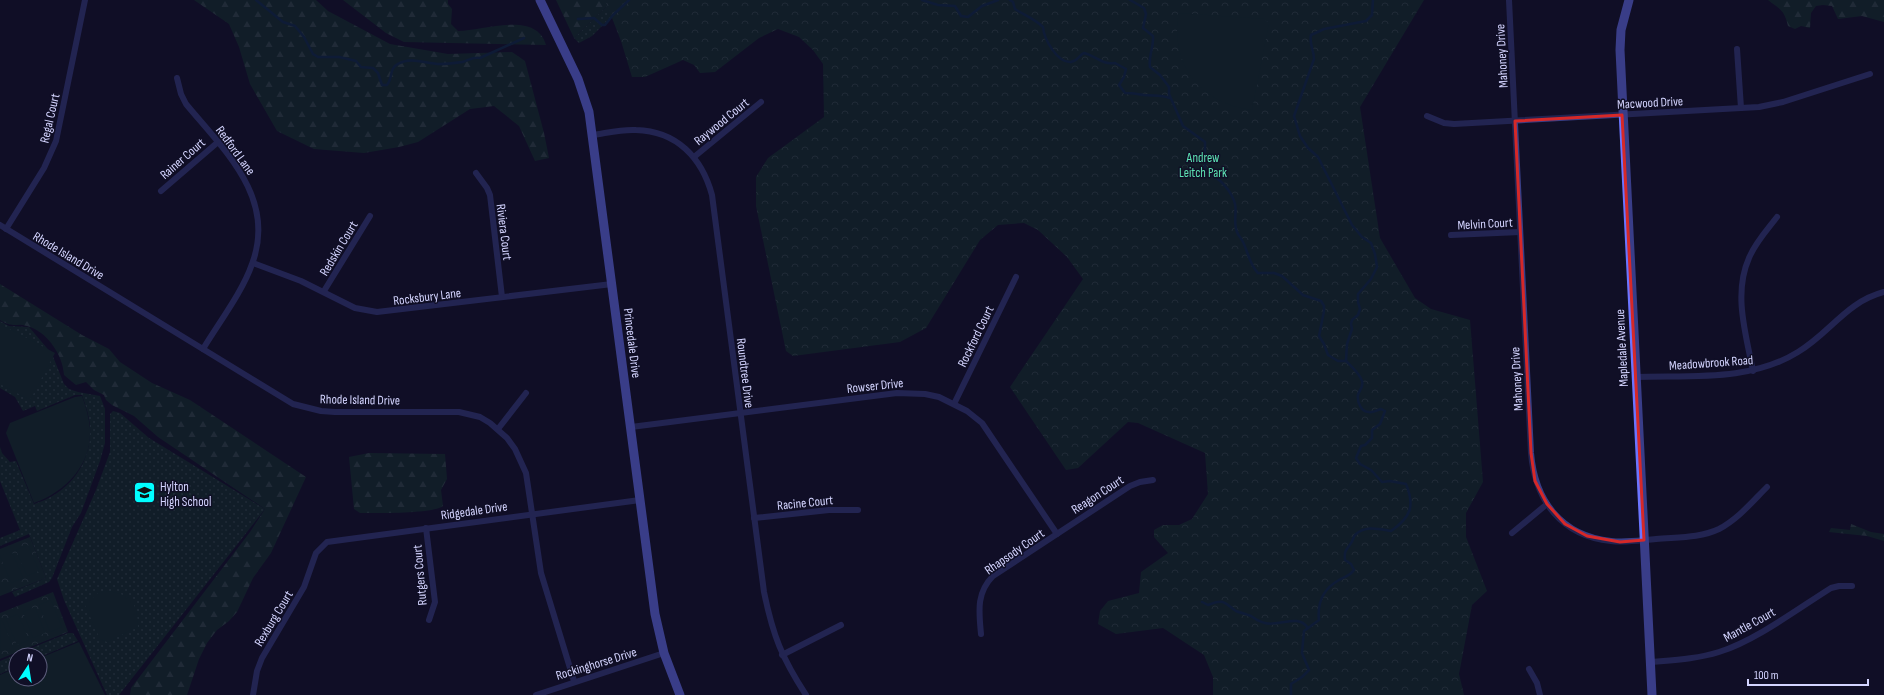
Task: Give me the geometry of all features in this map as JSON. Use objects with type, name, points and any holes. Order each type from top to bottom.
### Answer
[{"type":"street","name":"Regal Court","points":[[3,227],[44,168],[56,141],[85,0]]},
{"type":"street","name":"Princedale Drive","points":[[540,0],[578,79],[593,135],[655,614],[664,653],[680,695]]},
{"type":"street","name":"Mahoney Drive","points":[[1509,0],[1530,453],[1535,481],[1547,504],[1565,524],[1587,536],[1611,541],[1644,540],[1692,536],[1711,532],[1739,516],[1767,487]]},
{"type":"street","name":"Mapledale Avenue","points":[[1629,0],[1623,20],[1620,40],[1622,115],[1652,695]]},
{"type":"street","points":[[1737,49],[1742,108]]},
{"type":"street","name":"Macwood Drive","points":[[1427,116],[1444,123],[1454,124],[1770,106],[1870,74]]},
{"type":"street","name":"Redford Lane","points":[[177,78],[181,94],[186,104],[238,166],[253,197],[258,229],[253,263],[247,277],[203,349]]},
{"type":"street","name":"Raywood Court","points":[[694,157],[761,102]]},
{"type":"street","name":"Roundtree Drive","points":[[593,135],[635,130],[654,132],[681,145],[694,157],[704,173],[712,196],[754,518],[769,620],[782,655],[806,695]]},
{"type":"street","name":"Rainer Court","points":[[160,191],[218,142]]},
{"type":"street","name":"Riviera Court","points":[[476,174],[490,195],[502,298]]},
{"type":"street","name":"Redskin Court","points":[[324,291],[370,216]]},
{"type":"street","points":[[1754,371],[1742,310],[1742,282],[1751,253],[1777,217]]},
{"type":"street","name":"Rhode Island Drive","points":[[3,227],[293,404],[307,408],[335,412],[459,412],[480,417],[498,429],[515,448],[522,460],[527,478],[541,573],[574,681]]},
{"type":"street","name":"Melvin Court","points":[[1450,236],[1520,232]]},
{"type":"street","name":"Rocksbury Lane","points":[[253,263],[302,281],[355,308],[377,312],[612,284]]},
{"type":"street","name":"Rockford Court","points":[[954,404],[1016,277]]},
{"type":"street","name":"Meadowbrook Road","points":[[1635,377],[1723,374],[1754,371],[1769,366],[1799,352],[1863,299],[1884,292]]},
{"type":"street","points":[[498,429],[526,393]]},
{"type":"street","name":"Rowser Drive","points":[[631,427],[897,393],[926,394],[954,404],[974,417],[987,429],[1057,534]]},
{"type":"street","name":"Reagon Court","points":[[1057,534],[1130,486],[1140,482],[1152,480]]},
{"type":"street","name":"Ridgedale Drive","points":[[316,553],[324,544],[334,540],[640,500]]},
{"type":"street","points":[[1512,533],[1547,504]]},
{"type":"street","name":"Racine Court","points":[[754,518],[828,510],[858,510]]},
{"type":"street","name":"Rutgers Court","points":[[426,528],[435,602],[429,620]]},
{"type":"street","name":"Rhapsody Court","points":[[981,634],[979,604],[983,589],[989,580],[1001,570],[1057,534]]},
{"type":"street","name":"Rexburg Court","points":[[253,695],[255,677],[259,665],[304,587],[316,553]]},
{"type":"street","name":"Mantle Court","points":[[1650,662],[1695,658],[1726,650],[1764,630],[1831,588],[1839,586],[1852,586]]},
{"type":"street","points":[[782,655],[841,625]]},
{"type":"street","name":"Rockinghorse Drive","points":[[536,695],[574,681],[664,653]]},
{"type":"street","points":[[1529,669],[1537,683],[1540,695]]},
{"type":"highlighted area","points":[[1622,115],[1644,540],[1620,542],[1587,536],[1565,524],[1547,504],[1535,481],[1531,453],[1515,121]]},
{"type":"green space","points":[[194,0],[316,0],[328,11],[390,44],[448,54],[512,52],[525,61],[549,158],[535,161],[519,126],[494,106],[470,109],[418,142],[399,147],[364,153],[314,149],[277,131],[250,84],[239,47],[229,24]]},
{"type":"green space","points":[[343,0],[448,0],[448,4],[452,9],[451,24],[458,31],[495,26],[521,25],[532,28],[540,34],[546,45],[404,42],[386,33]]},
{"type":"green space","points":[[556,0],[613,0],[574,38]]},
{"type":"green space","name":"Andrew Leitch Park","points":[[605,0],[1424,0],[1360,107],[1380,238],[1415,298],[1431,309],[1470,320],[1483,482],[1466,513],[1466,537],[1487,591],[1472,605],[1459,674],[1464,695],[1213,695],[1213,677],[1204,655],[1163,628],[1116,634],[1098,624],[1100,611],[1108,601],[1139,593],[1141,572],[1168,553],[1154,537],[1154,530],[1163,525],[1179,525],[1192,519],[1208,494],[1205,453],[1138,423],[1128,422],[1078,468],[1066,470],[1010,387],[1083,279],[1067,257],[1038,230],[1024,223],[998,225],[980,240],[926,328],[900,342],[793,356],[786,351],[756,206],[756,177],[768,158],[824,117],[823,64],[813,50],[799,37],[778,29],[759,38],[715,72],[700,73],[694,65],[683,60],[645,77],[632,77],[621,41]]},
{"type":"green space","points":[[613,0],[628,0],[592,36],[579,43],[574,38]]},
{"type":"green space","points":[[1768,0],[1884,0],[1884,22],[1862,16],[1838,19],[1832,6],[1823,5],[1816,6],[1811,13],[1810,28],[1801,26],[1795,29],[1788,26],[1781,11]]},
{"type":"green space","points":[[1178,13],[1264,19],[1269,23],[1252,110],[1234,106],[1218,99],[1204,90],[1193,79],[1179,50],[1177,32]]},
{"type":"green space","points":[[0,284],[82,335],[109,349],[120,362],[152,383],[190,400],[306,477],[271,553],[253,578],[237,612],[229,621],[217,630],[207,643],[199,659],[187,695],[130,695],[131,688],[250,532],[265,509],[158,437],[134,416],[112,405],[106,400],[104,395],[94,390],[86,382],[76,385],[64,375],[61,360],[53,345],[47,338],[41,333],[27,326],[12,325],[0,320]]},
{"type":"green space","points":[[0,321],[9,326],[29,327],[52,354],[64,384],[69,389],[78,392],[100,396],[105,409],[105,443],[100,461],[81,513],[72,527],[52,578],[49,582],[15,597],[12,592],[46,578],[29,534],[0,546],[0,538],[20,530],[0,481],[0,447],[2,453],[10,462],[16,461],[34,504],[56,494],[65,487],[80,469],[89,446],[90,424],[82,395],[75,395],[37,411],[35,406],[23,411],[15,397],[0,388]]},
{"type":"green space","points":[[0,324],[55,353],[30,400],[0,384]]},
{"type":"green space","points":[[82,396],[90,429],[86,454],[81,465],[66,484],[56,492],[34,503],[6,433],[10,423],[75,397]]},
{"type":"green space","points":[[113,411],[120,413],[149,438],[265,509],[119,695],[107,695],[64,600],[57,579],[96,490],[110,452],[110,414]]},
{"type":"green space","points":[[369,453],[445,454],[447,479],[441,490],[443,506],[437,509],[403,512],[360,513],[354,509],[349,457]]},
{"type":"green space","points":[[1851,524],[1871,532],[1884,534],[1884,541],[1867,536],[1829,532],[1831,528],[1850,530]]},
{"type":"green space","points":[[30,537],[46,578],[0,596],[0,549]]},
{"type":"green space","points":[[28,545],[39,571],[27,576],[16,550]]},
{"type":"green space","points":[[12,552],[23,578],[11,583],[0,556]]},
{"type":"green space","points":[[108,591],[123,595],[132,602],[136,612],[138,627],[107,642],[100,639],[85,605],[98,593]]},
{"type":"green space","points":[[53,592],[68,632],[30,647],[8,647],[8,656],[0,659],[0,613]]},
{"type":"green space","points":[[51,600],[62,627],[50,632],[39,605]]},
{"type":"green space","points":[[35,607],[45,633],[33,638],[23,612]]},
{"type":"green space","points":[[18,614],[29,640],[17,645],[6,619]]},
{"type":"green space","points":[[2,620],[13,647],[8,647],[8,649],[1,651],[0,621]]},
{"type":"green space","points":[[68,633],[73,633],[78,641],[48,654],[48,647],[34,647]]},
{"type":"green space","points":[[79,642],[105,695],[0,695],[0,675],[8,672],[8,687],[48,687],[48,655]]},
{"type":"green space","points":[[8,658],[8,670],[0,674],[0,661]]},
{"type":"waterway","points":[[256,0],[283,22],[295,26],[304,37],[313,54],[318,57],[339,57],[348,59],[356,61],[361,67],[373,68],[378,73],[382,85],[387,85],[393,68],[403,62],[413,60],[435,64],[462,62],[473,58],[480,58],[524,38]]},
{"type":"waterway","points":[[578,19],[594,18],[602,25],[605,25],[629,0]]},
{"type":"waterway","points":[[922,0],[938,5],[955,6],[961,16],[968,17],[982,6],[998,0]]},
{"type":"waterway","points":[[1010,0],[1013,2],[1015,9],[1033,19],[1043,27],[1049,44],[1056,55],[1061,59],[1071,62],[1084,53],[1106,63],[1115,63],[1126,69],[1124,77],[1119,85],[1125,93],[1170,98]]},
{"type":"waterway","points":[[1130,0],[1144,8],[1146,14],[1143,28],[1153,36],[1150,67],[1160,75],[1169,87],[1169,94],[1183,126],[1205,142],[1205,169],[1208,174],[1217,178],[1221,182],[1233,199],[1235,204],[1236,228],[1253,266],[1258,273],[1274,273],[1282,276],[1303,295],[1321,301],[1324,306],[1324,311],[1319,336],[1328,355],[1338,361],[1346,361],[1355,370],[1362,381],[1358,398],[1359,403],[1366,412],[1373,412],[1381,409],[1385,411],[1380,424],[1372,430],[1372,438],[1365,445],[1361,446],[1356,458],[1360,464],[1371,470],[1382,482],[1390,481],[1406,484],[1409,492],[1409,510],[1407,516],[1398,526],[1391,531],[1372,528],[1363,530],[1355,535],[1345,553],[1345,560],[1351,564],[1354,570],[1349,575],[1333,584],[1325,592],[1320,602],[1319,620],[1304,631],[1302,653],[1309,670],[1302,677],[1291,684],[1291,695]]},
{"type":"waterway","points":[[1346,360],[1347,344],[1352,329],[1352,320],[1358,315],[1360,309],[1358,294],[1371,279],[1377,267],[1375,254],[1371,243],[1362,237],[1352,225],[1318,157],[1308,148],[1300,136],[1294,116],[1314,59],[1311,35],[1324,29],[1366,21],[1372,15],[1373,0]]},
{"type":"waterway","points":[[1202,602],[1208,605],[1224,602],[1236,611],[1251,616],[1263,623],[1270,624],[1299,621],[1308,628]]},
{"type":"place","name":"Hylton High School","points":[[144,493]]}]
